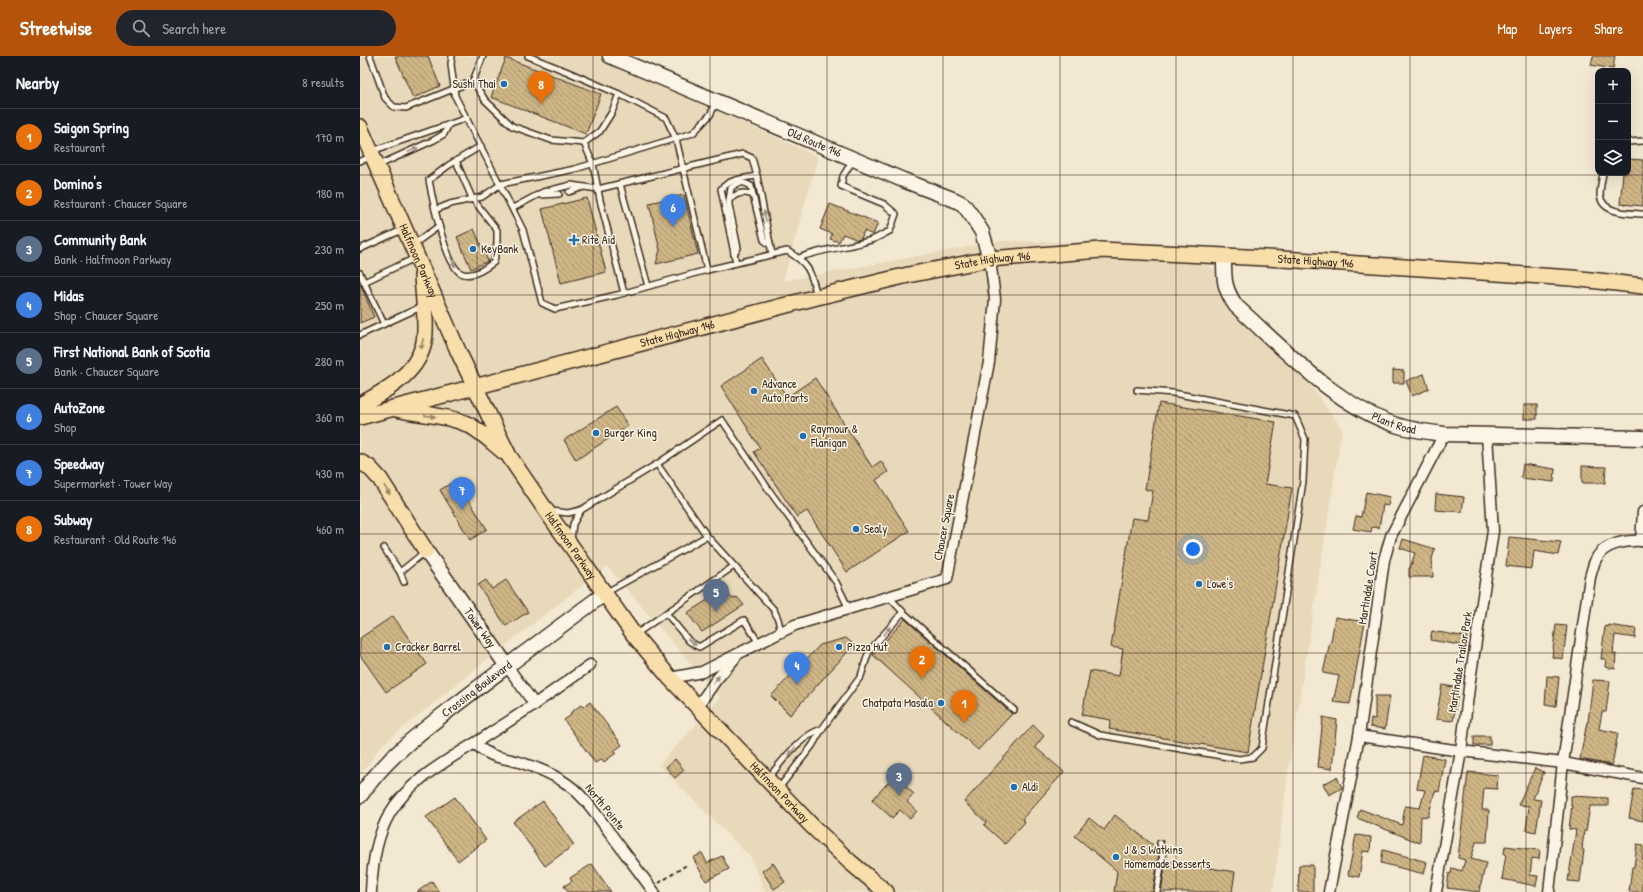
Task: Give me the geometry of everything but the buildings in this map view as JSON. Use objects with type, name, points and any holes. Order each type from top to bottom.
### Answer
[{"type":"main road","name":"Halfmoon Parkway","points":[[360,127],[370,159],[405,228],[475,385],[509,456],[570,546],[634,635],[670,678],[772,784],[850,862],[886,892]]},
{"type":"main road","name":"State Highway 146","points":[[360,417],[475,385],[817,297],[908,275],[990,259],[1101,250],[1224,256],[1572,278],[1643,286]]},
{"type":"main road","points":[[360,405],[380,394],[403,377],[414,364],[424,345],[423,306],[417,256]]},
{"type":"main road","points":[[392,408],[412,413],[451,419],[470,426],[487,437],[509,456]]},
{"type":"main road","points":[[360,462],[369,467],[380,479],[426,551]]},
{"type":"street","name":"Old Route 146","points":[[610,56],[963,204],[982,232],[990,259]]},
{"type":"street","name":"Plant Road","points":[[1224,256],[1224,281],[1228,293],[1236,306],[1312,374],[1348,401],[1373,416],[1418,431],[1444,434],[1643,438]]},
{"type":"street","name":"Chaucer Square","points":[[670,678],[702,672],[795,625],[947,580],[989,362],[996,299],[990,259]]},
{"type":"street","name":"Martindale Court","points":[[1329,892],[1359,736],[1384,560],[1391,536],[1444,434]]},
{"type":"street","name":"Martindale Trailor Park","points":[[1436,892],[1460,751],[1493,531],[1487,435]]},
{"type":"street","points":[[1550,892],[1563,763],[1590,577],[1596,558],[1609,546],[1624,541],[1642,541],[1643,512]]},
{"type":"street","name":"Tower Way","points":[[426,551],[535,705]]},
{"type":"street","name":"Crossing Boulevard","points":[[360,796],[388,761],[409,741],[604,594]]},
{"type":"street","name":"Chaucer Square","points":[[698,706],[716,680],[737,655]]},
{"type":"street","points":[[372,892],[372,874],[382,832],[390,813],[405,794],[421,779],[451,757],[475,744],[535,705],[590,665]]},
{"type":"street","points":[[1359,736],[1460,751],[1563,763],[1643,778]]},
{"type":"street","name":"North Pointe","points":[[475,744],[494,757],[524,763],[544,771],[562,780],[576,791],[652,890]]},
{"type":"lane","points":[[370,56],[385,98],[394,107],[406,108],[473,80],[484,56]]},
{"type":"lane","points":[[452,56],[451,64],[456,96],[523,230],[542,304],[555,309],[624,293],[707,270],[787,251],[799,258],[811,272],[817,297]]},
{"type":"lane","points":[[528,56],[619,94],[666,118],[676,139],[707,270]]},
{"type":"lane","points":[[473,80],[485,100],[512,126],[551,140],[584,143],[600,131],[612,112],[619,94]]},
{"type":"lane","points":[[436,210],[450,204],[482,196],[501,184],[575,169],[694,133],[710,115],[717,101]]},
{"type":"lane","points":[[370,159],[467,118]]},
{"type":"lane","points":[[370,159],[434,140],[444,134],[448,126]]},
{"type":"lane","points":[[1631,142],[1643,141]]},
{"type":"lane","points":[[584,143],[593,164],[624,293]]},
{"type":"lane","points":[[456,161],[472,198],[496,230],[497,243],[494,262],[480,271],[464,275],[459,273],[454,266],[439,226],[428,180],[456,161],[481,146]]},
{"type":"lane","points":[[513,208],[543,192],[572,185],[598,189],[743,154],[752,158],[757,176],[772,254]]},
{"type":"lane","points":[[799,258],[814,251],[874,239],[890,231],[896,214],[884,204],[841,186],[843,176],[853,159]]},
{"type":"lane","points":[[736,263],[721,189],[725,184],[731,181],[757,176]]},
{"type":"lane","points":[[1603,176],[1600,196],[1604,205],[1612,210],[1643,214]]},
{"type":"lane","points":[[734,254],[738,248],[729,200],[731,188],[740,183],[746,183],[751,186],[764,240],[771,246]]},
{"type":"lane","points":[[620,184],[648,286]]},
{"type":"lane","points":[[569,192],[585,187]]},
{"type":"lane","points":[[729,200],[739,193],[753,195]]},
{"type":"lane","points":[[538,195],[559,194]]},
{"type":"lane","points":[[364,282],[417,256],[439,226]]},
{"type":"lane","points":[[360,249],[405,228]]},
{"type":"lane","points":[[360,273],[384,324]]},
{"type":"lane","points":[[360,335],[423,306]]},
{"type":"lane","points":[[1071,722],[1100,735],[1239,759],[1253,757],[1262,748],[1303,481],[1305,439],[1295,416],[1173,392],[1137,390]]},
{"type":"lane","points":[[545,509],[560,513],[581,510],[657,464],[722,420],[771,493],[836,582],[849,609]]},
{"type":"lane","points":[[657,464],[707,536],[774,610],[778,618],[781,632]]},
{"type":"lane","points":[[570,546],[573,524],[581,510]]},
{"type":"lane","points":[[604,594],[707,536]]},
{"type":"lane","points":[[384,548],[400,572],[404,582]]},
{"type":"lane","points":[[400,572],[426,551]]},
{"type":"lane","points":[[634,635],[734,566]]},
{"type":"lane","points":[[889,597],[903,612],[1014,710]]},
{"type":"lane","points":[[772,784],[812,746],[822,729],[861,676],[871,649],[903,612]]},
{"type":"lane","points":[[666,613],[689,641],[699,647],[744,620],[759,643]]},
{"type":"lane","points":[[772,784],[804,737],[813,731],[822,729]]},
{"type":"lane","points":[[1157,892],[1163,853],[1160,843]]},
{"type":"path","points":[[652,890],[688,864]]},
{"type":"shaded area","points":[[360,56],[600,56],[818,157],[783,281],[999,241],[1192,244],[1314,390],[1342,429],[1288,772],[1273,892],[765,892],[751,858],[659,765],[720,698],[607,566],[479,666],[382,745],[360,775]]},
{"type":"place","name":"Sushi Thai","points":[[504,84]]},
{"type":"place","name":"Subway","points":[[541,104]]},
{"type":"place","name":"AutoZone","points":[[673,227]]},
{"type":"place","name":"Rite Aid","points":[[574,240]]},
{"type":"place","name":"KeyBank","points":[[473,249]]},
{"type":"place","name":"Advance Auto Parts","points":[[754,391]]},
{"type":"place","name":"Burger King","points":[[596,433]]},
{"type":"place","name":"Raymour & Flanigan","points":[[803,436]]},
{"type":"place","name":"Speedway","points":[[462,510]]},
{"type":"place","name":"Sealy","points":[[856,529]]},
{"type":"place","name":"Lowe's","points":[[1199,584]]},
{"type":"place","name":"First National Bank of Scotia","points":[[716,612]]},
{"type":"place","name":"Cracker Barrel","points":[[387,647]]},
{"type":"place","name":"Pizza Hut","points":[[839,647]]},
{"type":"place","name":"Domino's","points":[[922,679]]},
{"type":"place","name":"Midas","points":[[797,685]]},
{"type":"place","name":"Chatpata Masala","points":[[941,703]]},
{"type":"place","name":"Saigon Spring","points":[[964,723]]},
{"type":"place","name":"Aldi","points":[[1014,787]]},
{"type":"place","name":"Community Bank","points":[[899,796]]},
{"type":"place","name":"J & S Watkins Homemade Desserts","points":[[1116,857]]}]
